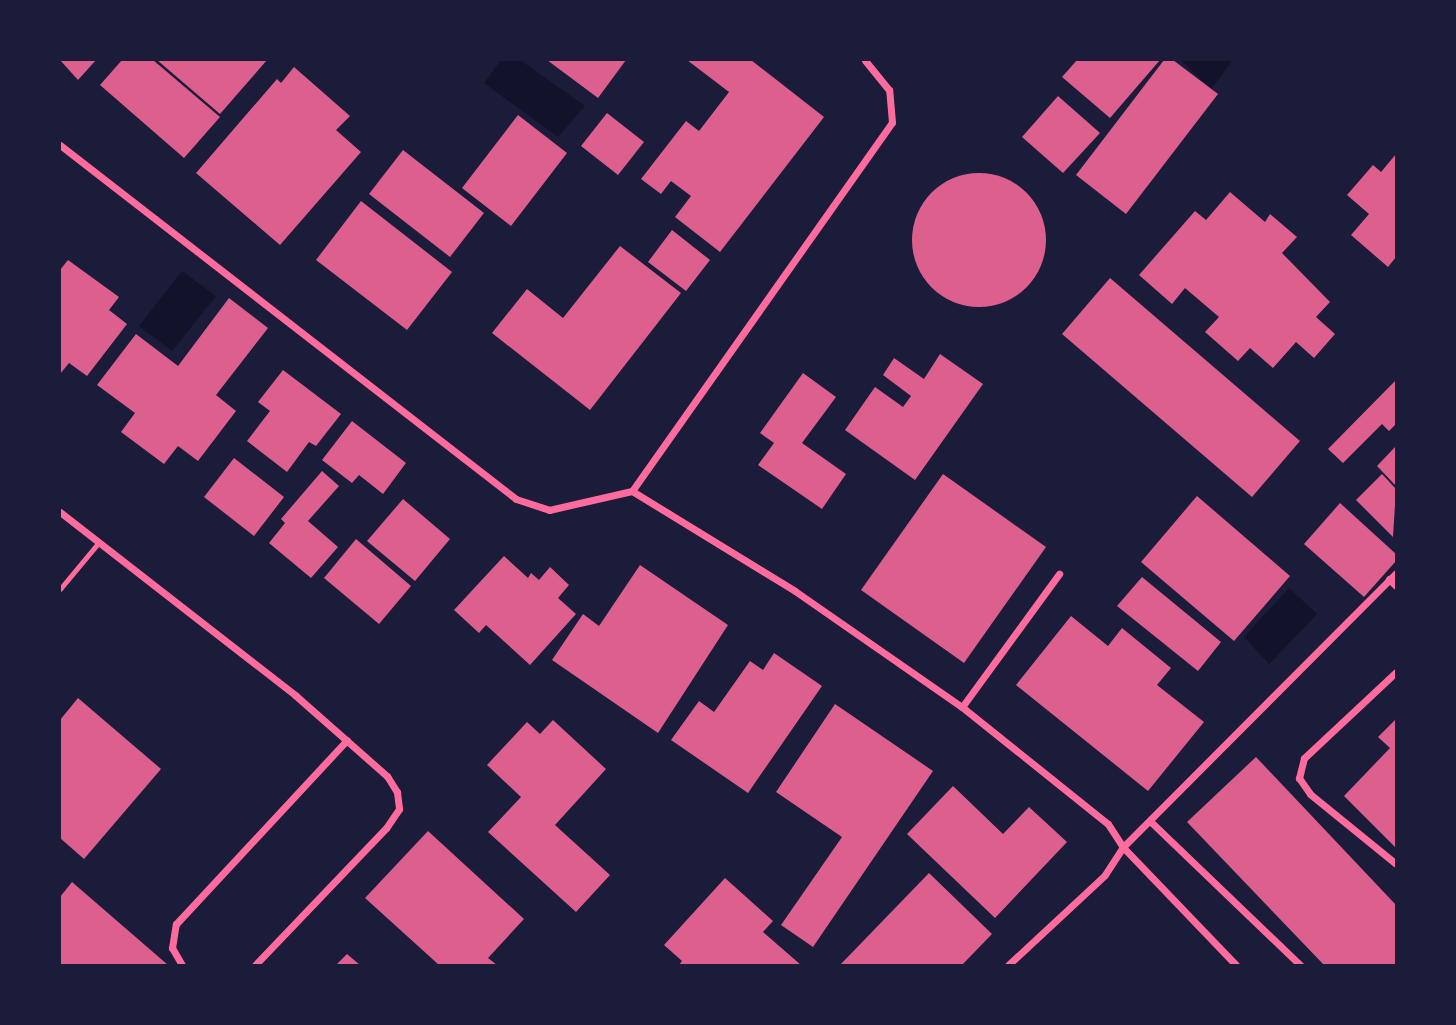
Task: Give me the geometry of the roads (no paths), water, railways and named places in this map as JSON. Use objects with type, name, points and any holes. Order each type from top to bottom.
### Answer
[{"type":"street","points":[[60,145],[516,499],[549,510],[632,491],[892,122],[889,90],[865,60]]},
{"type":"street","points":[[632,491],[794,591],[962,707],[1108,824],[1123,848],[1236,965]]},
{"type":"street","points":[[60,512],[347,740],[387,776],[397,792],[399,809],[255,965]]},
{"type":"street","points":[[1008,965],[1105,875],[1123,848],[1396,573]]},
{"type":"street","points":[[962,707],[1059,574]]},
{"type":"street","points":[[1389,579],[1396,586]]},
{"type":"street","points":[[1396,672],[1304,758],[1299,778],[1310,794],[1396,864]]},
{"type":"street","points":[[182,965],[172,948],[176,924],[347,740]]},
{"type":"street","points":[[1151,822],[1300,965]]},
{"type":"lane","points":[[60,589],[99,542]]}]
